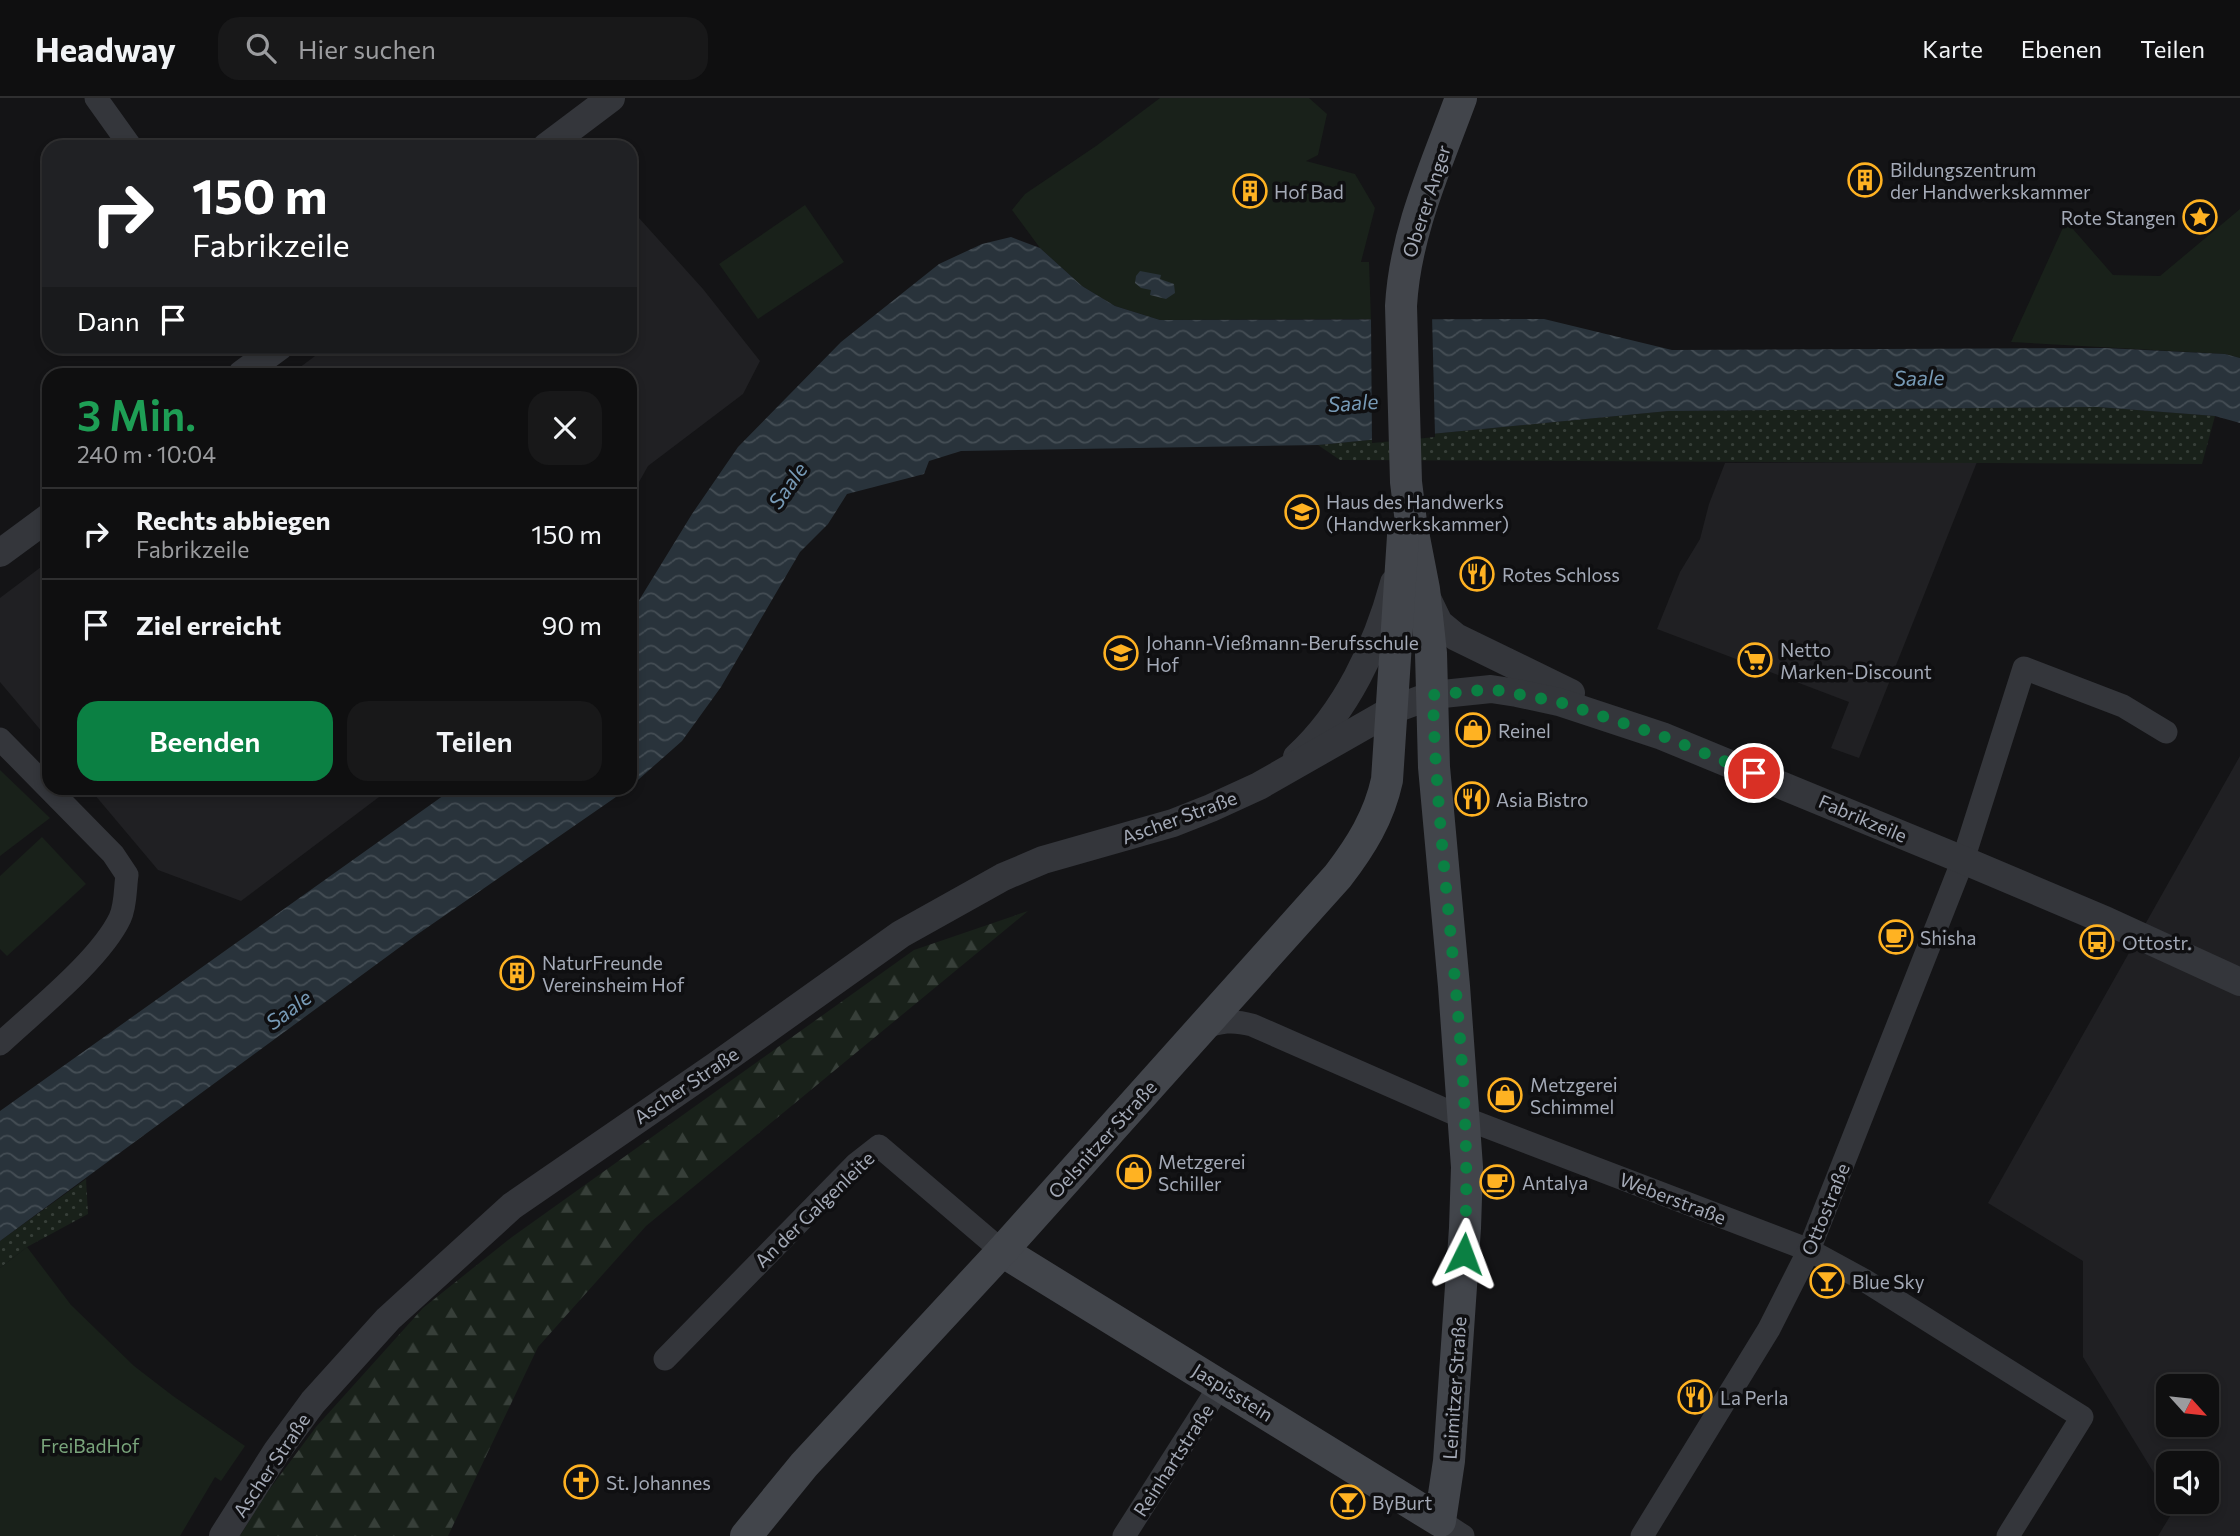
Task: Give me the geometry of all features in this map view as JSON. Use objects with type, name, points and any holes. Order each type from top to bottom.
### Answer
[{"type":"main road","name":"Oberer Anger","points":[[1405,469],[1402,282],[1414,226],[1461,98]]},
{"type":"main road","name":"Oelsnitzer Straße","points":[[746,1536],[804,1465],[1202,1029],[1338,876],[1364,841],[1377,814],[1388,780],[1405,469]]},
{"type":"main road","name":"Leimitzer Straße","points":[[1405,469],[1410,522],[1424,589],[1431,653],[1434,767],[1467,1167],[1447,1531]]},
{"type":"main road","name":"Jaspisstein","points":[[1002,1251],[1221,1384],[1447,1531]]},
{"type":"street","points":[[96,98],[126,140]]},
{"type":"street","points":[[555,140],[611,98]]},
{"type":"street","points":[[250,368],[268,354]]},
{"type":"street","points":[[0,553],[42,522]]},
{"type":"street","name":"Ascher Straße","points":[[1259,786],[1307,747],[1341,704],[1371,649],[1401,556]]},
{"type":"street","points":[[1424,589],[1439,623],[1456,637],[1662,736]]},
{"type":"street","name":"Ottostraße","points":[[1642,1536],[1769,1329],[1809,1250],[1963,860],[2024,668],[2123,706],[2166,732]]},
{"type":"street","name":"Fabrikzeile","points":[[1433,695],[1491,689],[1517,693],[1559,702],[1662,736],[1822,800],[2107,921],[2240,982]]},
{"type":"street","name":"Ascher Straße","points":[[223,1536],[277,1451],[313,1402],[388,1319],[512,1206],[901,933],[1003,877],[1043,860],[1173,823],[1259,786],[1392,710],[1433,695]]},
{"type":"street","points":[[0,740],[42,782]]},
{"type":"street","points":[[0,1044],[79,971],[120,917],[127,875],[113,854],[55,795]]},
{"type":"street","name":"Weberstraße","points":[[1202,1029],[1216,1022],[1234,1020],[1252,1025],[1464,1118],[1809,1250],[1864,1280],[2081,1417],[2008,1536]]},
{"type":"street","name":"An der Galgenleite","points":[[665,1359],[856,1164],[879,1146],[1002,1251]]},
{"type":"street","name":"Reinhartstraße","points":[[1124,1536],[1221,1384]]},
{"type":"shaded area","points":[[637,216],[703,289],[760,361],[743,394],[648,466],[637,486],[637,368],[299,368],[318,354],[637,354]]},
{"type":"shaded area","points":[[1977,462],[1859,758],[1831,748],[1849,702],[1657,629],[1680,572],[1700,539],[1709,504],[1725,463]]},
{"type":"shaded area","points":[[42,566],[42,732],[0,682],[0,598]]},
{"type":"shaded area","points":[[2240,756],[2240,1536],[2158,1536],[2171,1514],[2219,1514],[2219,1451],[2156,1451],[2156,1476],[2083,1357],[2083,1261],[1988,1203]]},
{"type":"shaded area","points":[[95,795],[382,795],[241,901],[158,870]]},
{"type":"green space","name":"Hof Bad","points":[[1160,98],[1309,98],[1327,114],[1318,155],[1306,161],[1355,174],[1375,208],[1361,262],[1369,262],[1371,319],[1160,320],[1115,306],[1082,286],[1040,248],[1012,210],[1025,194]]},
{"type":"green space","points":[[805,205],[844,262],[758,319],[719,264]]},
{"type":"green space","points":[[2240,209],[2240,358],[2225,354],[2011,342],[2066,221],[2113,275],[2160,276]]},
{"type":"green space","points":[[2098,407],[2215,416],[2202,464],[1340,460],[1318,445],[1668,411]]},
{"type":"green space","points":[[0,770],[50,818],[0,856]]},
{"type":"green space","points":[[42,837],[86,884],[7,956],[0,949],[0,876]]},
{"type":"green space","points":[[1028,911],[646,1226],[538,1347],[448,1536],[240,1536],[263,1498],[316,1427],[423,1308],[512,1237],[914,950]]},
{"type":"green space","points":[[86,1179],[88,1214],[27,1247],[0,1268],[0,1241]]},
{"type":"green space","name":"FreiBadHof","points":[[27,1247],[71,1305],[134,1366],[245,1446],[221,1481],[215,1477],[180,1536],[0,1536],[0,1268]]},
{"type":"water","name":"Saale","points":[[1011,237],[1040,248],[1082,286],[1115,306],[1160,320],[1544,319],[1672,350],[2105,348],[2225,354],[2240,358],[2240,423],[2215,416],[2098,407],[1668,411],[1318,445],[961,451],[929,461],[924,474],[847,494],[828,524],[800,552],[721,687],[682,741],[637,781],[637,604],[692,514],[738,447],[841,342],[939,264],[982,244]]},
{"type":"water","points":[[1140,271],[1161,275],[1160,279],[1174,284],[1175,293],[1166,299],[1150,295],[1151,290],[1141,288],[1135,283]]},
{"type":"water","name":"Saale","points":[[444,795],[619,795],[415,936],[0,1241],[0,1111]]},
{"type":"pier","points":[[1371,316],[1432,316],[1435,437],[1372,443]]},
{"type":"place","name":"Bildungszentrum der Handwerkskammer","points":[[1865,180]]},
{"type":"place","name":"Hof Bad","points":[[1250,191]]},
{"type":"place","name":"Rote Stangen","points":[[2200,217]]},
{"type":"place","name":"Haus des Handwerks (Handwerkskammer)","points":[[1302,512]]},
{"type":"place","name":"Rotes Schloss","points":[[1477,574]]},
{"type":"place","name":"Johann-Vießmann-Berufsschule Hof","points":[[1121,653]]},
{"type":"place","name":"Netto Marken-Discount","points":[[1755,660]]},
{"type":"place","name":"Reinel","points":[[1473,730]]},
{"type":"place","name":"Asia Bistro","points":[[1472,799]]},
{"type":"place","name":"Shisha","points":[[1896,937]]},
{"type":"place","name":"Ottostr.","points":[[2097,942]]},
{"type":"place","name":"NaturFreunde Vereinsheim Hof","points":[[517,973]]},
{"type":"place","name":"Metzgerei Schimmel","points":[[1505,1095]]},
{"type":"place","name":"Metzgerei Schiller","points":[[1134,1172]]},
{"type":"place","name":"Antalya","points":[[1497,1182]]},
{"type":"place","name":"Blue Sky","points":[[1827,1281]]},
{"type":"place","name":"La Perla","points":[[1695,1397]]},
{"type":"place","name":"St. Johannes","points":[[581,1482]]},
{"type":"place","name":"ByBurt","points":[[1348,1502]]},
{"type":"route","points":[[1464,1254],[1467,1167],[1434,767],[1433,695],[1491,689],[1559,702],[1662,736],[1754,773]]}]
